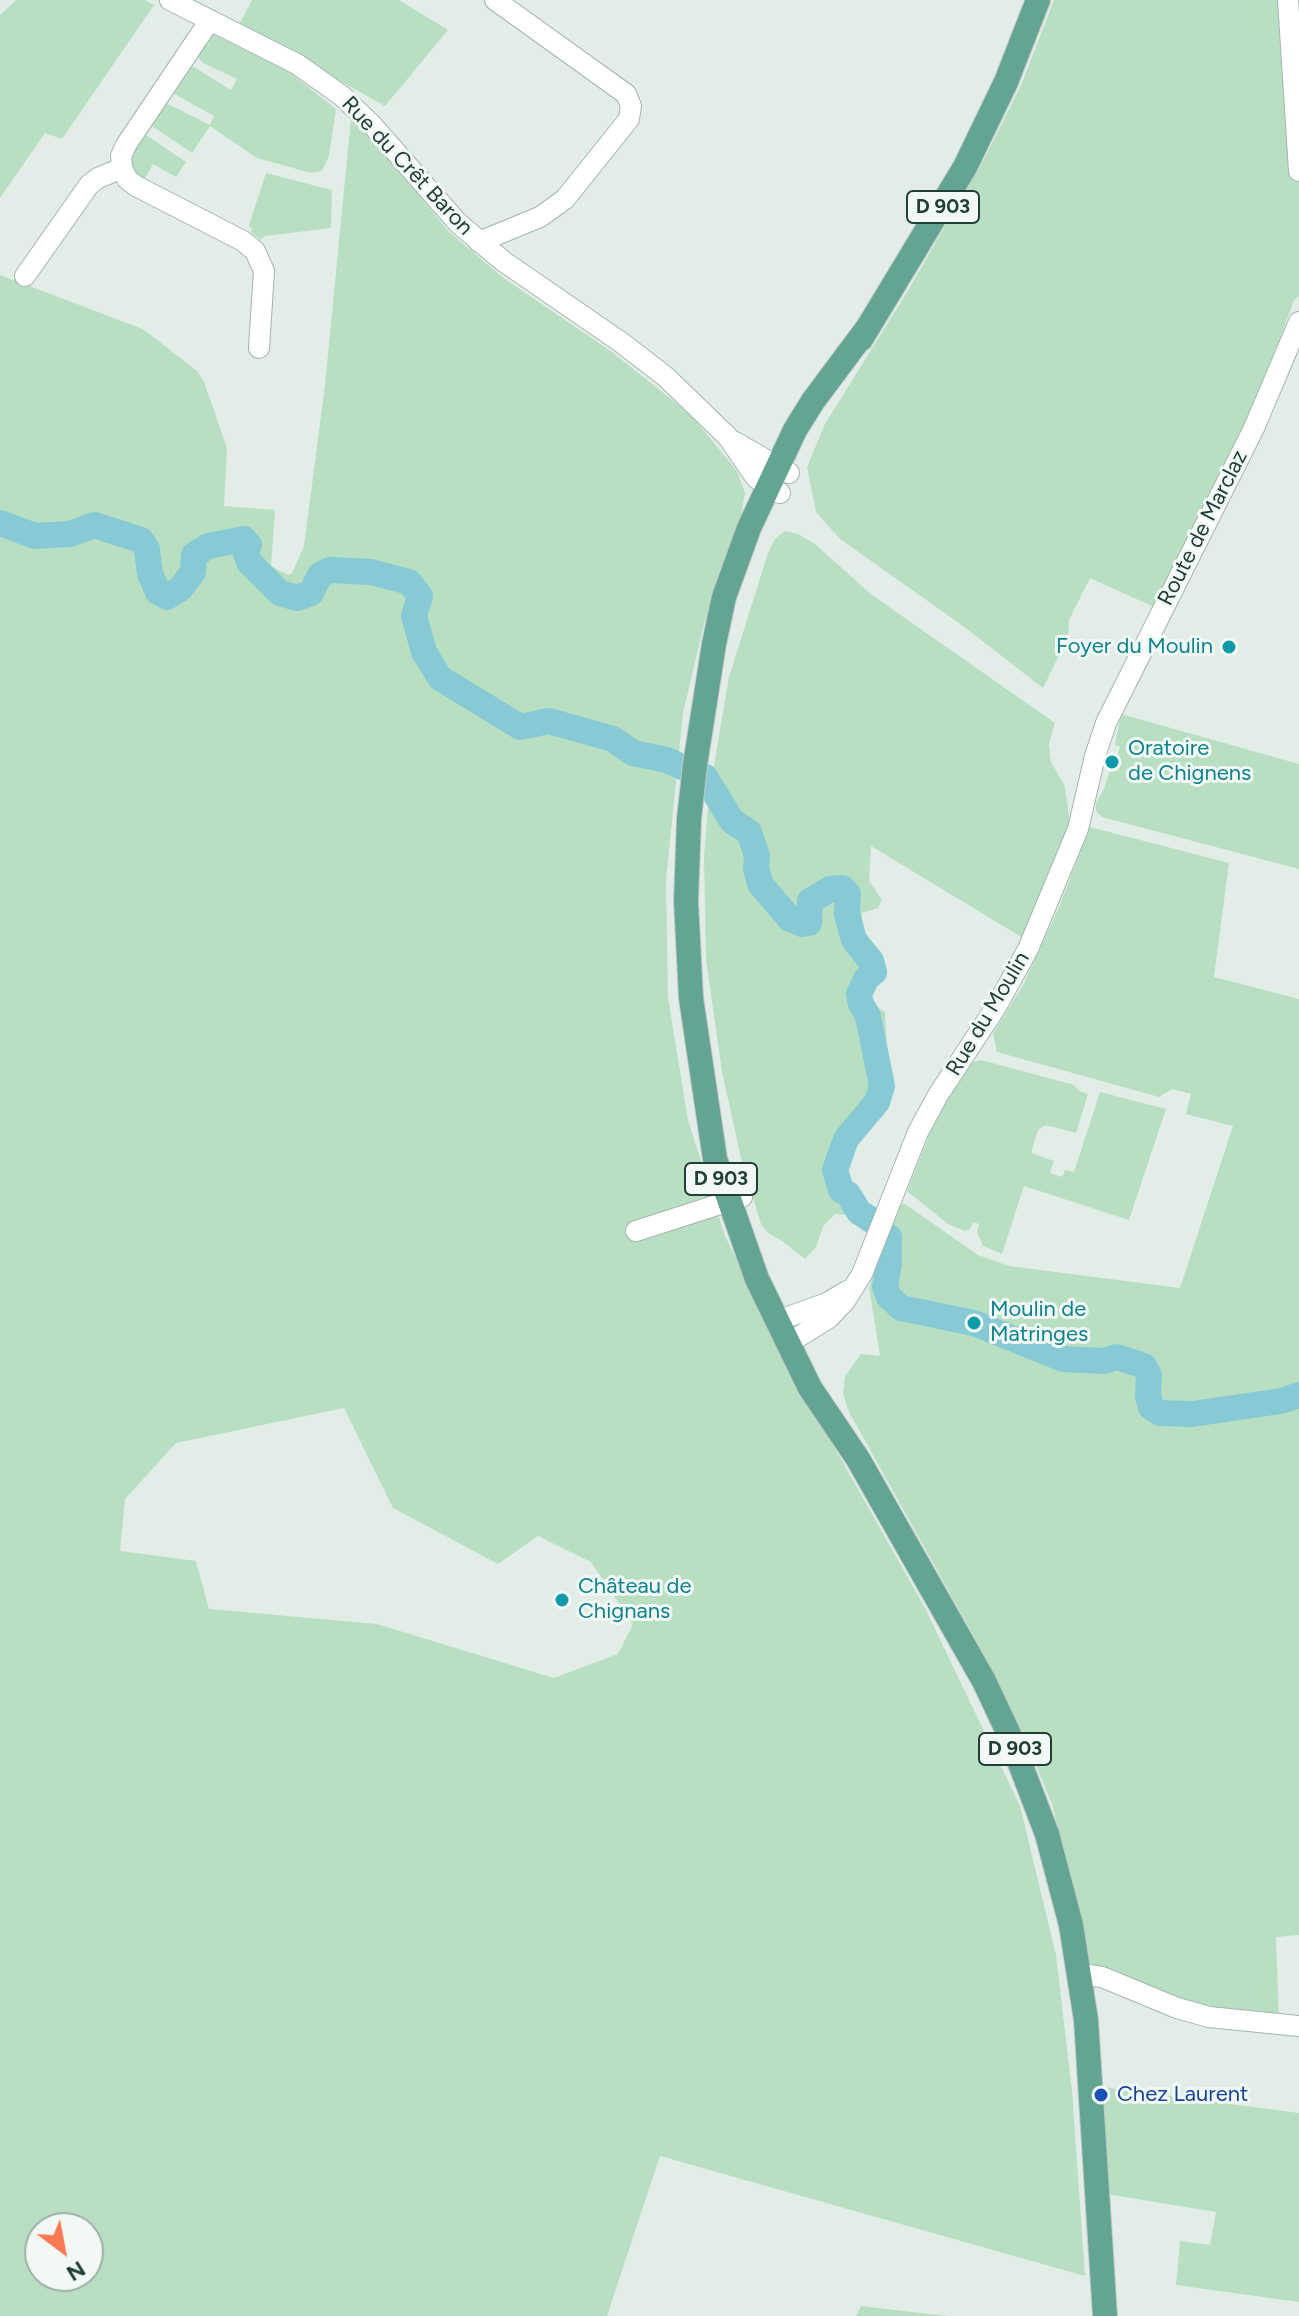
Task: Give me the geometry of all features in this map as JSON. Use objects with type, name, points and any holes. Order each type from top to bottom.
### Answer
[{"type":"main road","name":"D 903","points":[[1038,0],[1022,46],[979,141],[778,480],[707,692],[692,792],[686,881],[691,998],[712,1147],[735,1199],[757,1279],[783,1318],[818,1401],[858,1459],[958,1632],[1008,1732],[1047,1834],[1071,1925],[1080,1974],[1092,2096],[1105,2316]]},
{"type":"street","name":"Rue du Crêt Baron","points":[[170,0],[297,64],[342,96],[373,126],[448,213],[479,242],[642,358],[778,480]]},
{"type":"street","name":"Rue du Crêt Baron","points":[[479,242],[540,217],[565,199],[629,119],[631,106],[626,94],[495,0]]},
{"type":"street","points":[[1288,0],[1299,171]]},
{"type":"street","points":[[210,20],[126,145],[121,156],[122,168],[127,179],[136,186],[243,241],[255,251],[264,271],[259,348]]},
{"type":"street","points":[[25,276],[89,185],[122,168]]},
{"type":"street","name":"Route de Marclaz","points":[[1102,733],[1254,428],[1299,322]]},
{"type":"street","name":"Rue du Moulin","points":[[794,1341],[829,1318],[842,1305],[869,1259],[900,1170],[918,1132],[938,1095],[1007,988],[1041,922],[1082,819],[1102,733]]},
{"type":"street","points":[[636,1231],[735,1199]]},
{"type":"street","points":[[783,1318],[827,1303],[853,1286]]},
{"type":"street","points":[[1080,1974],[1102,1977],[1177,2008],[1209,2017],[1299,2026]]},
{"type":"green space","points":[[16,0],[145,0],[154,5],[62,139],[45,133],[0,198],[0,15]]},
{"type":"green space","points":[[252,0],[399,0],[448,30],[385,106],[239,25]]},
{"type":"green space","points":[[1054,0],[1299,0],[1299,296],[1294,300],[1243,429],[1154,607],[1090,578],[1069,620],[1068,637],[1043,688],[963,626],[840,539],[816,512],[807,467],[825,424],[907,292],[985,157],[1022,83]]},
{"type":"green space","points":[[213,34],[288,71],[336,109],[329,156],[322,171],[311,173],[257,158],[210,126],[192,153],[149,124],[164,102],[210,125],[214,116],[171,92],[189,64],[231,90],[237,79],[203,63],[195,53],[203,42],[208,44]]},
{"type":"green space","points":[[351,118],[369,135],[449,232],[505,279],[612,352],[691,415],[737,471],[745,493],[741,515],[704,624],[683,713],[666,880],[668,997],[688,1120],[725,1236],[824,1429],[924,1606],[1020,1806],[1056,1955],[1072,2091],[1085,2276],[660,2156],[607,2316],[0,2316],[0,275],[143,329],[197,371],[204,382],[227,448],[224,506],[275,510],[271,566],[288,575],[292,573],[304,546],[325,385]],"holes":[[[344,1408],[393,1508],[498,1564],[538,1536],[591,1562],[633,1624],[618,1654],[554,1678],[377,1624],[209,1609],[196,1561],[120,1551],[125,1499],[176,1443]]]},
{"type":"green space","points":[[143,133],[186,162],[176,177],[153,164],[144,180],[137,177],[129,160]]},
{"type":"green space","points":[[266,173],[332,190],[331,228],[265,236],[261,240],[251,232],[249,225]]},
{"type":"green space","points":[[785,531],[798,534],[815,544],[872,595],[1055,723],[1049,744],[1051,762],[1065,786],[1070,823],[1023,938],[871,846],[869,881],[882,900],[878,908],[862,913],[861,940],[878,953],[882,971],[867,1001],[885,1012],[889,1091],[879,1109],[860,1125],[846,1160],[853,1190],[875,1216],[872,1224],[858,1216],[835,1214],[823,1226],[816,1247],[805,1259],[768,1233],[761,1224],[741,1158],[722,1072],[706,959],[704,856],[709,795],[729,677],[768,553],[775,539]]},
{"type":"green space","points":[[1121,714],[1299,764],[1299,869],[1102,817],[1096,811],[1096,803],[1111,766],[1116,762],[1120,747],[1115,745]]},
{"type":"green space","points":[[1090,827],[1229,863],[1214,977],[1299,999],[1299,1935],[1276,1937],[1279,2020],[1175,2001],[1091,1966],[1052,1804],[1022,1732],[987,1660],[849,1412],[843,1394],[845,1376],[861,1354],[880,1356],[869,1287],[899,1205],[905,1204],[978,1255],[1009,1266],[1180,1288],[1233,1126],[1186,1114],[1191,1094],[1172,1089],[1159,1097],[997,1052],[993,1033],[1022,987],[1059,907]]},
{"type":"green space","points":[[981,1060],[1074,1085],[1088,1094],[1076,1133],[1046,1125],[1038,1130],[1031,1153],[1054,1161],[1050,1173],[1062,1177],[1065,1170],[1074,1172],[1100,1092],[1166,1109],[1129,1220],[1024,1186],[1002,1254],[983,1246],[977,1232],[979,1224],[973,1222],[970,1229],[965,1231],[948,1224],[907,1191],[946,1102],[966,1069],[973,1062]]},
{"type":"green space","points":[[1102,2087],[1299,2113],[1299,2302],[1176,2285],[1180,2241],[1210,2245],[1216,2212],[1106,2194]]},
{"type":"green space","points":[[861,2306],[947,2316],[856,2316]]},
{"type":"waterway","points":[[0,523],[35,536],[70,534],[94,525],[141,540],[147,549],[150,574],[158,592],[167,597],[180,589],[193,572],[194,555],[208,546],[244,539],[249,545],[246,554],[249,562],[280,593],[297,598],[311,593],[320,575],[330,570],[371,572],[409,582],[420,596],[414,616],[424,652],[440,678],[520,727],[549,721],[613,739],[633,753],[667,760],[682,767]]},
{"type":"waterway","points":[[705,777],[732,821],[749,832],[757,856],[760,884],[790,919],[802,924],[809,923],[810,901],[830,889],[842,888],[848,894],[847,914],[854,940],[871,961],[874,972],[866,979],[859,994],[868,1016],[882,1086],[877,1102],[846,1139],[835,1170],[841,1190],[848,1194],[859,1212],[873,1221]]},
{"type":"waterway","points":[[889,1237],[885,1286],[889,1297],[901,1308],[974,1323],[1063,1359],[1104,1361],[1117,1357],[1144,1366],[1149,1375],[1151,1407],[1160,1413],[1192,1414],[1281,1401],[1299,1395]]},
{"type":"place","name":"Foyer du Moulin","points":[[1229,647]]},
{"type":"place","name":"Oratoire de Chignens","points":[[1112,762]]},
{"type":"place","name":"Moulin de Matringes","points":[[974,1323]]},
{"type":"place","name":"Château de Chignans","points":[[562,1600]]},
{"type":"place","name":"Chez Laurent","points":[[1101,2095]]}]
